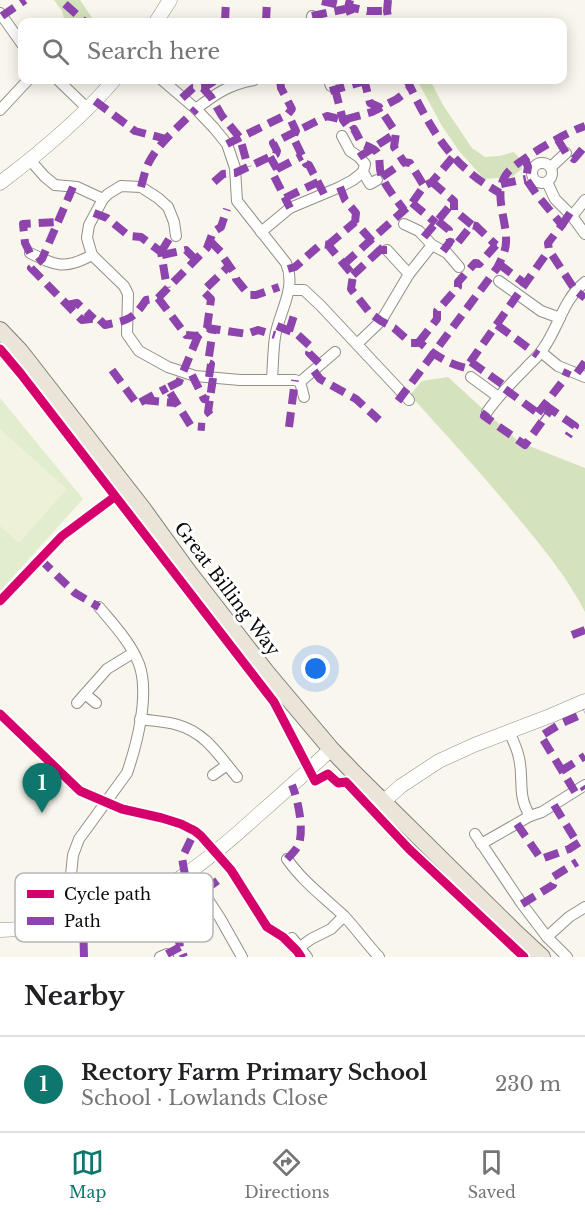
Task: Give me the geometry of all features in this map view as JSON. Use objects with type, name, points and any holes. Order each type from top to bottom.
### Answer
[{"type":"main road","name":"Great Billing Way","points":[[0,330],[20,351],[267,673],[331,749],[542,957]]},
{"type":"street","points":[[159,18],[170,0]]},
{"type":"street","points":[[0,13],[18,38]]},
{"type":"street","points":[[0,110],[24,84]]},
{"type":"street","points":[[62,84],[88,108]]},
{"type":"street","points":[[0,183],[67,129],[110,84]]},
{"type":"street","points":[[167,84],[196,109],[227,144],[235,168],[237,201],[286,263],[289,290],[275,335],[273,379]]},
{"type":"street","points":[[196,109],[214,94],[235,84]]},
{"type":"street","points":[[342,136],[350,151],[364,164],[363,172],[370,184],[377,180]]},
{"type":"street","points":[[551,167],[566,153]]},
{"type":"street","points":[[30,160],[45,177],[55,184],[77,187],[103,199]]},
{"type":"street","points":[[533,161],[544,162],[551,167],[552,176],[547,182],[540,183],[534,179],[533,161]]},
{"type":"street","points":[[261,232],[290,208],[339,187],[363,172]]},
{"type":"street","points":[[547,182],[555,199],[572,216],[585,234]]},
{"type":"street","points":[[176,236],[168,207],[141,187],[121,186],[103,199],[89,225],[87,238],[92,255],[124,286],[128,294],[127,334],[139,351],[168,367],[195,376],[300,382]]},
{"type":"street","points":[[572,216],[585,200]]},
{"type":"street","points":[[404,224],[419,231],[432,245],[447,253],[459,267]]},
{"type":"street","points":[[357,344],[381,321],[409,274],[432,245]]},
{"type":"street","points":[[387,250],[409,274]]},
{"type":"street","points":[[30,253],[56,265],[67,265],[92,255]]},
{"type":"street","points":[[499,281],[541,311],[560,318]]},
{"type":"street","points":[[487,412],[497,396],[541,352],[553,336],[566,303],[575,290],[585,282]]},
{"type":"street","points":[[289,290],[304,290],[409,400]]},
{"type":"street","points":[[300,382],[335,352]]},
{"type":"street","points":[[541,352],[558,366],[585,377]]},
{"type":"street","points":[[471,377],[497,396]]},
{"type":"street","points":[[300,382],[303,397]]},
{"type":"street","points":[[71,873],[73,855],[79,839],[127,773],[144,693],[139,663],[121,633],[99,608]]},
{"type":"street","points":[[77,703],[107,669],[133,653]]},
{"type":"street","points":[[85,694],[96,703]]},
{"type":"street","points":[[383,802],[401,786],[439,761],[474,744],[585,701]]},
{"type":"street","points":[[140,719],[177,724],[194,731],[207,741],[237,777]]},
{"type":"street","points":[[509,731],[518,754],[522,778],[521,794],[530,816]]},
{"type":"street","points":[[190,872],[235,836],[331,749]]},
{"type":"street","points":[[213,775],[227,765]]},
{"type":"street","points":[[481,844],[530,816],[542,812],[585,785]]},
{"type":"street","points":[[475,834],[547,938],[567,957]]},
{"type":"street","points":[[287,860],[302,879],[344,916],[379,957]]},
{"type":"street","points":[[213,907],[242,957]]},
{"type":"street","points":[[547,938],[568,917],[585,907]]},
{"type":"street","points":[[300,947],[331,929],[344,916]]},
{"type":"street","points":[[0,930],[15,929]]},
{"type":"street","points":[[292,938],[307,957]]},
{"type":"street","points":[[160,957],[167,954],[168,957]]},
{"type":"green space","points":[[54,0],[80,0],[92,18],[64,18]]},
{"type":"green space","points":[[419,84],[432,84],[443,105],[472,148],[485,157],[514,152],[522,161],[522,169],[512,177],[484,179],[459,151],[442,126]]},
{"type":"green space","points":[[448,377],[519,442],[585,468],[585,612],[563,575],[537,541],[410,395],[422,381]]},
{"type":"green space","points":[[0,398],[83,499],[0,591]]},
{"type":"green space","points":[[0,429],[67,489],[19,543],[0,526]]},
{"type":"marked path","points":[[2,16],[25,0]]},
{"type":"marked path","points":[[225,18],[226,0]]},
{"type":"marked path","points":[[266,18],[267,0]]},
{"type":"marked path","points":[[350,0],[348,8],[352,18]]},
{"type":"marked path","points":[[388,0],[388,18]]},
{"type":"marked path","points":[[322,1],[367,11],[387,11]]},
{"type":"marked path","points":[[65,4],[81,18]]},
{"type":"marked path","points":[[312,16],[345,9]]},
{"type":"marked path","points":[[182,98],[193,88],[203,88],[210,84]]},
{"type":"marked path","points":[[280,84],[292,109],[288,114],[296,131],[293,137],[324,194]]},
{"type":"marked path","points":[[330,91],[355,84]]},
{"type":"marked path","points":[[365,84],[370,103],[379,107],[396,133],[394,147],[404,162],[410,163],[424,186]]},
{"type":"marked path","points":[[409,84],[425,116],[448,150],[474,176],[500,193]]},
{"type":"marked path","points":[[203,88],[240,138],[248,167]]},
{"type":"marked path","points":[[214,182],[223,174],[235,173],[276,154],[273,143],[327,116],[343,120],[372,112],[397,99],[411,88]]},
{"type":"marked path","points":[[335,89],[343,120],[351,131],[354,129],[362,144],[375,150],[378,154],[382,177],[404,210]]},
{"type":"marked path","points":[[95,101],[135,131],[166,139]]},
{"type":"marked path","points":[[141,187],[152,156],[196,109]]},
{"type":"marked path","points":[[227,144],[288,114]]},
{"type":"marked path","points":[[398,401],[500,262],[506,245],[500,194],[506,174],[534,152],[585,126]]},
{"type":"marked path","points":[[359,157],[396,133]]},
{"type":"marked path","points":[[558,140],[566,153],[574,159],[585,146]]},
{"type":"marked path","points":[[277,169],[302,156]]},
{"type":"marked path","points":[[270,157],[277,169],[273,174],[290,208]]},
{"type":"marked path","points":[[344,264],[412,203],[424,186],[432,182],[453,157]]},
{"type":"marked path","points":[[525,159],[528,167],[526,179],[562,225],[548,243],[549,250],[575,290],[585,298]]},
{"type":"marked path","points":[[382,177],[404,162]]},
{"type":"marked path","points":[[501,184],[526,179]]},
{"type":"marked path","points":[[285,198],[318,182]]},
{"type":"marked path","points":[[432,182],[454,201],[454,210],[472,225]]},
{"type":"marked path","points":[[73,187],[42,259],[31,268],[82,320],[98,318],[105,325],[129,318],[146,300],[158,298],[207,248],[213,232],[221,227],[227,209]]},
{"type":"marked path","points":[[340,187],[345,200],[356,213],[355,222]]},
{"type":"marked path","points":[[424,237],[454,201]]},
{"type":"marked path","points":[[412,203],[436,223]]},
{"type":"marked path","points":[[94,213],[107,218],[129,236],[141,237],[161,252],[167,288]]},
{"type":"marked path","points":[[562,225],[570,213]]},
{"type":"marked path","points":[[438,221],[449,230],[450,242]]},
{"type":"marked path","points":[[30,253],[25,243],[23,224],[58,222]]},
{"type":"marked path","points":[[328,245],[355,222],[380,250],[387,250]]},
{"type":"marked path","points":[[443,251],[450,242],[455,246],[472,225],[496,245]]},
{"type":"marked path","points":[[161,252],[169,239],[176,236]]},
{"type":"marked path","points":[[210,241],[222,253],[236,279],[249,295],[256,295],[279,287]]},
{"type":"marked path","points":[[288,269],[295,267],[321,244],[328,245],[353,275],[351,289],[370,313],[394,328],[411,343],[419,342],[441,358],[466,368],[549,250]]},
{"type":"marked path","points":[[419,342],[437,319],[437,311],[475,263],[479,264],[496,245],[506,245]]},
{"type":"marked path","points":[[162,255],[186,250],[196,260]]},
{"type":"marked path","points":[[353,275],[380,250]]},
{"type":"marked path","points":[[499,264],[524,283]]},
{"type":"marked path","points":[[207,328],[211,299],[203,291],[229,266]]},
{"type":"marked path","points":[[158,298],[186,335],[198,336],[207,328],[247,334],[258,330],[275,335]]},
{"type":"marked path","points":[[67,305],[77,303],[94,319]]},
{"type":"marked path","points":[[289,331],[296,309]]},
{"type":"marked path","points":[[497,325],[538,355]]},
{"type":"marked path","points":[[277,326],[297,334],[311,347],[309,353],[321,365]]},
{"type":"marked path","points":[[209,377],[211,364],[208,363],[213,329]]},
{"type":"marked path","points":[[198,336],[179,382],[167,388],[191,426],[205,427]]},
{"type":"marked path","points":[[471,362],[506,387]]},
{"type":"marked path","points":[[577,373],[585,362]]},
{"type":"marked path","points":[[112,370],[137,404],[167,388]]},
{"type":"marked path","points":[[538,413],[563,381],[568,370]]},
{"type":"marked path","points":[[314,371],[320,379],[356,399],[379,420]]},
{"type":"marked path","points":[[192,375],[204,399],[209,400]]},
{"type":"marked path","points":[[213,378],[208,412],[214,419]]},
{"type":"marked path","points":[[289,427],[295,380]]},
{"type":"marked path","points":[[505,389],[543,417]]},
{"type":"marked path","points":[[144,400],[176,403]]},
{"type":"marked path","points":[[545,405],[575,426],[568,436]]},
{"type":"marked path","points":[[487,412],[484,416],[525,445],[551,409]]},
{"type":"marked path","points":[[40,559],[75,593],[99,607]]},
{"type":"marked path","points":[[572,635],[585,630]]},
{"type":"marked path","points":[[575,792],[541,736],[585,713]]},
{"type":"marked path","points":[[561,771],[585,756]]},
{"type":"marked path","points":[[287,859],[298,846],[301,830],[300,814],[292,785]]},
{"type":"marked path","points":[[554,805],[578,844]]},
{"type":"marked path","points":[[517,824],[541,859],[569,849],[585,839]]},
{"type":"marked path","points":[[185,873],[182,858],[195,831]]},
{"type":"marked path","points":[[522,904],[553,885],[555,880],[553,877],[577,862]]},
{"type":"marked path","points":[[213,884],[220,879]]},
{"type":"marked path","points":[[84,942],[84,957]]},
{"type":"marked path","points":[[179,942],[184,957]]},
{"type":"marked path","points":[[167,954],[180,947]]},
{"type":"cycle path","points":[[0,349],[274,702],[315,781],[328,774],[338,783],[346,782],[409,849],[524,957]]},
{"type":"cycle path","points":[[0,601],[62,536],[113,498]]},
{"type":"cycle path","points":[[0,714],[80,791],[122,809],[162,818],[195,831],[231,870],[267,927],[283,937],[301,957]]},
{"type":"place","name":"Rectory Farm Primary School","points":[[42,813]]}]
